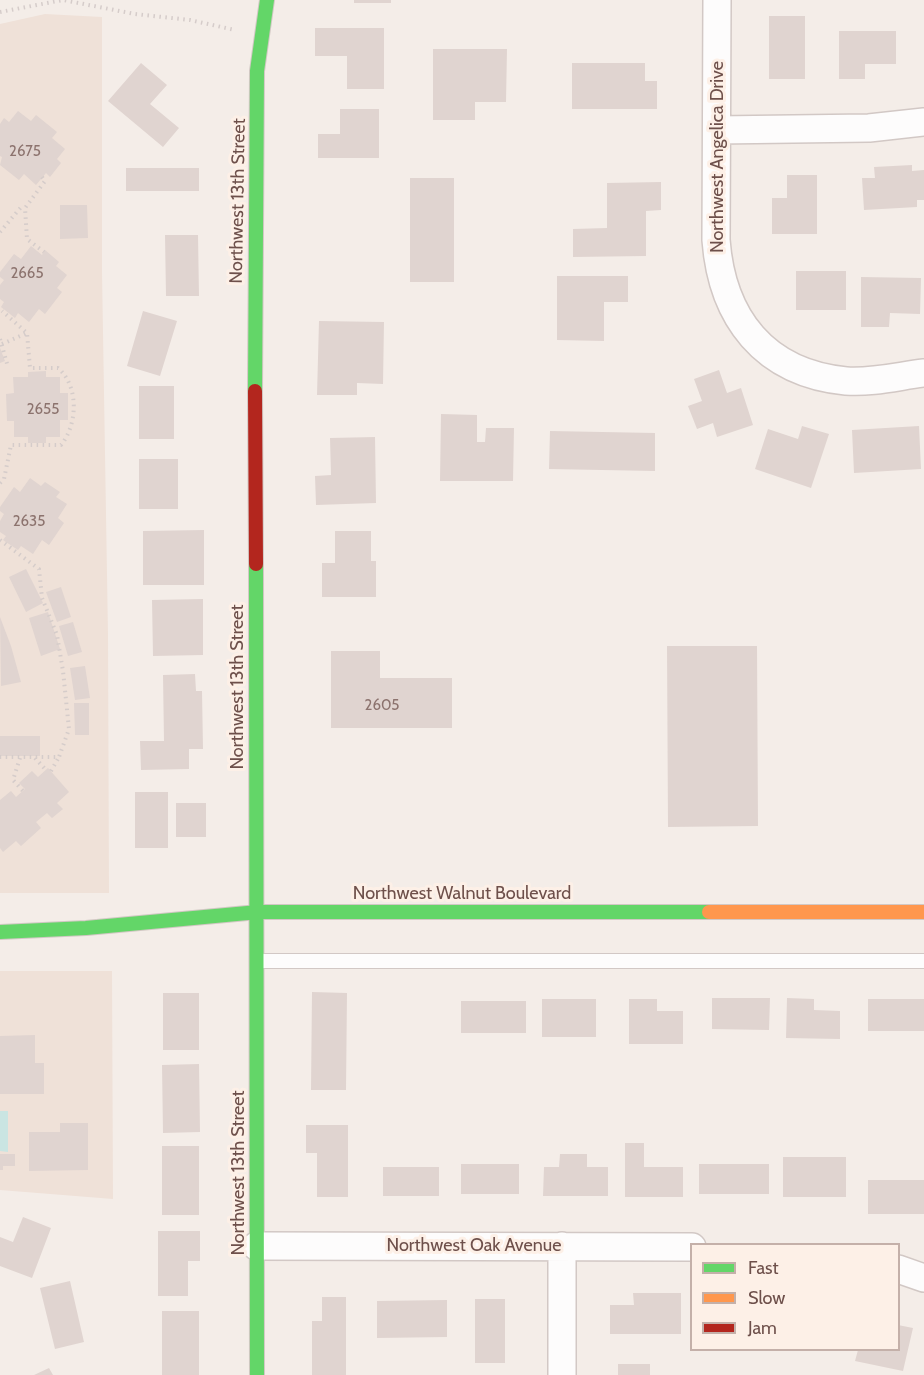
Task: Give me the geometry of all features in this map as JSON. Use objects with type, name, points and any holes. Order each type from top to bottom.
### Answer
[{"type":"street","name":"Northwest 13th Street","points":[[256,1375],[257,71],[267,0]]},
{"type":"street","name":"Northwest Angelica Drive","points":[[717,0],[718,262],[726,294],[736,315],[761,346],[786,364],[815,375],[847,381],[869,381],[924,373]]},
{"type":"street","points":[[717,130],[869,128],[924,122]]},
{"type":"street","name":"Northwest Walnut Boulevard","points":[[0,932],[86,928],[258,912],[924,912]]},
{"type":"street","name":"Northwest Oak Avenue","points":[[256,1246],[690,1246]]},
{"type":"street","points":[[562,1246],[562,1375]]},
{"type":"street","points":[[900,1270],[924,1278]]},
{"type":"lane","points":[[258,961],[924,961]]},
{"type":"path","points":[[0,12],[63,0],[135,14],[190,20],[262,36]]},
{"type":"path","points":[[42,177],[45,181],[25,208],[27,239],[44,252]]},
{"type":"path","points":[[0,232],[22,206]]},
{"type":"path","points":[[0,483],[4,479],[11,444],[61,444],[73,423],[73,397],[64,374],[58,368],[30,368],[27,333],[2,311]]},
{"type":"path","points":[[2,344],[27,333]]},
{"type":"path","points":[[0,339],[8,367]]},
{"type":"path","points":[[0,540],[39,568],[42,598],[52,620],[61,652],[69,729],[59,757],[51,771]]},
{"type":"path","points":[[34,757],[45,770]]},
{"type":"path","points":[[0,758],[59,757]]},
{"type":"path","points":[[20,758],[13,780],[23,791]]},
{"type":"shaded area","points":[[45,14],[102,17],[102,272],[108,635],[109,893],[0,893],[0,24]]},
{"type":"shaded area","points":[[0,971],[112,971],[113,1199],[0,1190]]},
{"type":"water","points":[[0,1111],[8,1111],[8,1152],[0,1151]]},
{"type":"building","points":[[354,0],[391,0],[391,3],[354,3]]},
{"type":"building","points":[[769,16],[805,16],[805,79],[769,79]]},
{"type":"building","points":[[315,28],[384,28],[384,89],[347,89],[347,56],[315,56]]},
{"type":"building","points":[[839,31],[896,31],[896,64],[865,64],[865,79],[839,79]]},
{"type":"building","points":[[433,49],[507,49],[506,102],[475,102],[475,120],[433,120]]},
{"type":"building","points":[[141,63],[167,85],[150,104],[179,128],[163,147],[108,101]]},
{"type":"building","points":[[572,63],[645,63],[645,81],[657,81],[657,109],[572,109]]},
{"type":"building","points":[[340,109],[379,109],[379,158],[318,158],[318,134],[340,134]]},
{"type":"building","points":[[18,111],[31,121],[36,115],[57,132],[52,138],[65,149],[57,159],[61,163],[50,177],[46,173],[36,185],[24,174],[19,180],[0,165],[2,157],[0,156],[0,124],[4,118],[9,122]]},
{"type":"building","points":[[912,165],[912,171],[924,170],[924,200],[917,200],[917,207],[864,210],[862,178],[875,178],[874,167]]},
{"type":"building","points":[[126,168],[199,168],[199,191],[126,191]]},
{"type":"building","points":[[787,175],[817,175],[817,234],[772,234],[772,198],[787,198]]},
{"type":"building","points":[[410,178],[454,178],[454,282],[410,282]]},
{"type":"building","points":[[661,182],[661,210],[646,211],[646,256],[573,257],[573,229],[607,228],[607,183]]},
{"type":"building","points":[[60,205],[87,205],[88,238],[60,239]]},
{"type":"building","points":[[165,235],[198,235],[199,296],[166,296]]},
{"type":"building","points":[[31,246],[42,255],[45,250],[59,262],[56,266],[67,275],[57,288],[62,292],[45,314],[39,309],[29,322],[18,313],[15,318],[1,307],[4,302],[0,299],[0,285],[4,280],[0,277],[0,272],[14,254],[21,259]]},
{"type":"building","points":[[796,271],[846,271],[846,310],[796,310]]},
{"type":"building","points":[[557,276],[628,276],[628,302],[604,302],[604,341],[557,340]]},
{"type":"building","points":[[861,277],[921,278],[920,314],[890,313],[889,327],[861,327]]},
{"type":"building","points":[[143,311],[177,321],[160,376],[127,366]]},
{"type":"building","points":[[319,321],[384,322],[383,384],[357,383],[357,395],[317,395]]},
{"type":"building","points":[[0,348],[5,361],[0,363]]},
{"type":"building","points":[[719,370],[727,393],[741,388],[753,425],[717,437],[713,423],[697,429],[688,406],[702,401],[694,379]]},
{"type":"building","points":[[46,371],[46,377],[60,377],[60,393],[68,393],[68,420],[60,420],[60,437],[46,437],[46,443],[28,443],[28,437],[14,437],[14,421],[7,421],[6,394],[14,393],[13,377],[28,377],[28,372]]},
{"type":"building","points":[[139,386],[174,386],[174,439],[139,439]]},
{"type":"building","points":[[441,414],[477,415],[477,442],[485,442],[486,428],[514,428],[513,481],[440,481]]},
{"type":"building","points":[[802,426],[829,434],[811,488],[755,469],[768,429],[798,439]]},
{"type":"building","points":[[919,426],[921,469],[854,473],[852,430]]},
{"type":"building","points":[[550,431],[655,433],[655,471],[549,469]]},
{"type":"building","points":[[375,437],[376,503],[316,505],[315,476],[331,475],[330,438]]},
{"type":"building","points":[[139,459],[178,459],[178,509],[139,509]]},
{"type":"building","points":[[30,478],[41,486],[45,482],[60,492],[56,497],[67,504],[58,518],[64,523],[49,545],[42,540],[33,554],[21,546],[18,550],[3,540],[6,536],[0,532],[0,521],[4,514],[0,511],[0,507],[14,487],[20,492]]},
{"type":"building","points":[[204,530],[204,585],[143,585],[143,531]]},
{"type":"building","points":[[335,531],[371,531],[371,561],[376,561],[376,597],[322,597],[322,563],[335,563]]},
{"type":"building","points":[[26,569],[43,603],[26,612],[9,577]]},
{"type":"building","points":[[61,587],[71,617],[57,622],[46,592]]},
{"type":"building","points":[[203,599],[203,655],[153,656],[152,600]]},
{"type":"building","points":[[48,612],[60,649],[41,656],[29,618]]},
{"type":"building","points":[[0,617],[21,682],[1,686]]},
{"type":"building","points":[[73,622],[82,652],[68,656],[59,626]]},
{"type":"building","points":[[667,646],[757,646],[758,826],[668,827]]},
{"type":"building","points":[[331,651],[380,651],[380,678],[452,678],[452,728],[331,728]]},
{"type":"building","points":[[85,666],[90,698],[75,700],[70,668]]},
{"type":"building","points":[[195,674],[196,691],[202,691],[203,749],[189,749],[189,769],[141,770],[140,741],[164,741],[163,675]]},
{"type":"building","points":[[74,703],[89,703],[89,735],[75,735]]},
{"type":"building","points":[[0,736],[40,736],[40,756],[0,756]]},
{"type":"building","points":[[48,768],[69,792],[57,803],[63,809],[52,818],[47,813],[36,822],[41,828],[21,846],[16,841],[3,852],[0,848],[0,800],[11,791],[16,797],[25,789],[19,783],[32,771],[38,777]]},
{"type":"building","points":[[135,792],[168,792],[168,848],[135,848]]},
{"type":"building","points":[[176,803],[206,803],[206,837],[176,837]]},
{"type":"building","points":[[312,992],[347,993],[346,1090],[311,1090]]},
{"type":"building","points":[[163,993],[199,993],[199,1050],[163,1050]]},
{"type":"building","points":[[712,998],[770,998],[769,1030],[712,1029]]},
{"type":"building","points":[[787,998],[814,999],[814,1010],[840,1011],[840,1039],[786,1038]]},
{"type":"building","points":[[542,999],[596,999],[596,1037],[542,1037]]},
{"type":"building","points":[[629,999],[657,999],[657,1011],[683,1011],[683,1044],[629,1044]]},
{"type":"building","points":[[868,999],[924,999],[924,1031],[868,1031]]},
{"type":"building","points":[[461,1001],[526,1001],[526,1033],[461,1033]]},
{"type":"building","points":[[35,1035],[35,1063],[44,1063],[44,1094],[0,1094],[0,1036]]},
{"type":"building","points":[[199,1064],[200,1132],[163,1133],[162,1065]]},
{"type":"building","points":[[60,1123],[88,1123],[88,1170],[29,1171],[29,1132],[60,1132]]},
{"type":"building","points":[[306,1125],[348,1125],[348,1197],[317,1197],[317,1153],[306,1153]]},
{"type":"building","points":[[625,1143],[644,1143],[644,1167],[683,1167],[683,1197],[625,1197]]},
{"type":"building","points":[[162,1146],[199,1146],[199,1215],[162,1215]]},
{"type":"building","points":[[0,1154],[15,1154],[15,1166],[3,1166],[3,1170],[0,1170]]},
{"type":"building","points":[[560,1154],[587,1154],[587,1167],[608,1167],[608,1196],[543,1196],[544,1167],[559,1167]]},
{"type":"building","points":[[783,1157],[846,1157],[846,1197],[783,1197]]},
{"type":"building","points":[[461,1164],[519,1164],[519,1194],[461,1194]]},
{"type":"building","points":[[699,1164],[769,1164],[769,1194],[699,1194]]},
{"type":"building","points":[[383,1167],[439,1167],[439,1196],[383,1196]]},
{"type":"building","points":[[868,1180],[924,1180],[924,1214],[868,1214]]},
{"type":"building","points":[[23,1217],[51,1228],[32,1278],[0,1266],[0,1237],[13,1242]]},
{"type":"building","points":[[158,1231],[200,1231],[200,1261],[188,1261],[188,1296],[158,1296]]},
{"type":"building","points":[[70,1281],[84,1342],[55,1349],[40,1288]]},
{"type":"building","points":[[633,1293],[681,1293],[681,1334],[610,1334],[610,1305],[634,1305]]},
{"type":"building","points":[[322,1297],[346,1297],[346,1375],[312,1375],[312,1321],[322,1321]]},
{"type":"building","points":[[475,1299],[505,1299],[505,1363],[475,1363]]},
{"type":"building","points":[[447,1300],[447,1337],[377,1338],[377,1301]]},
{"type":"building","points":[[162,1311],[199,1311],[199,1375],[162,1375]]},
{"type":"building","points":[[900,1325],[913,1328],[903,1371],[855,1361],[858,1351],[900,1351]]},
{"type":"building","points":[[618,1364],[650,1364],[650,1375],[618,1375]]},
{"type":"building","points":[[49,1368],[53,1375],[34,1375]]},
{"type":"traffic: fast","points":[[255,391],[257,71],[267,0]]},
{"type":"traffic: fast","points":[[256,564],[257,1375]]},
{"type":"traffic: fast","points":[[0,932],[86,928],[258,912],[709,912]]},
{"type":"traffic: slow","points":[[709,912],[924,912]]},
{"type":"traffic: jam","points":[[255,391],[256,564]]}]
